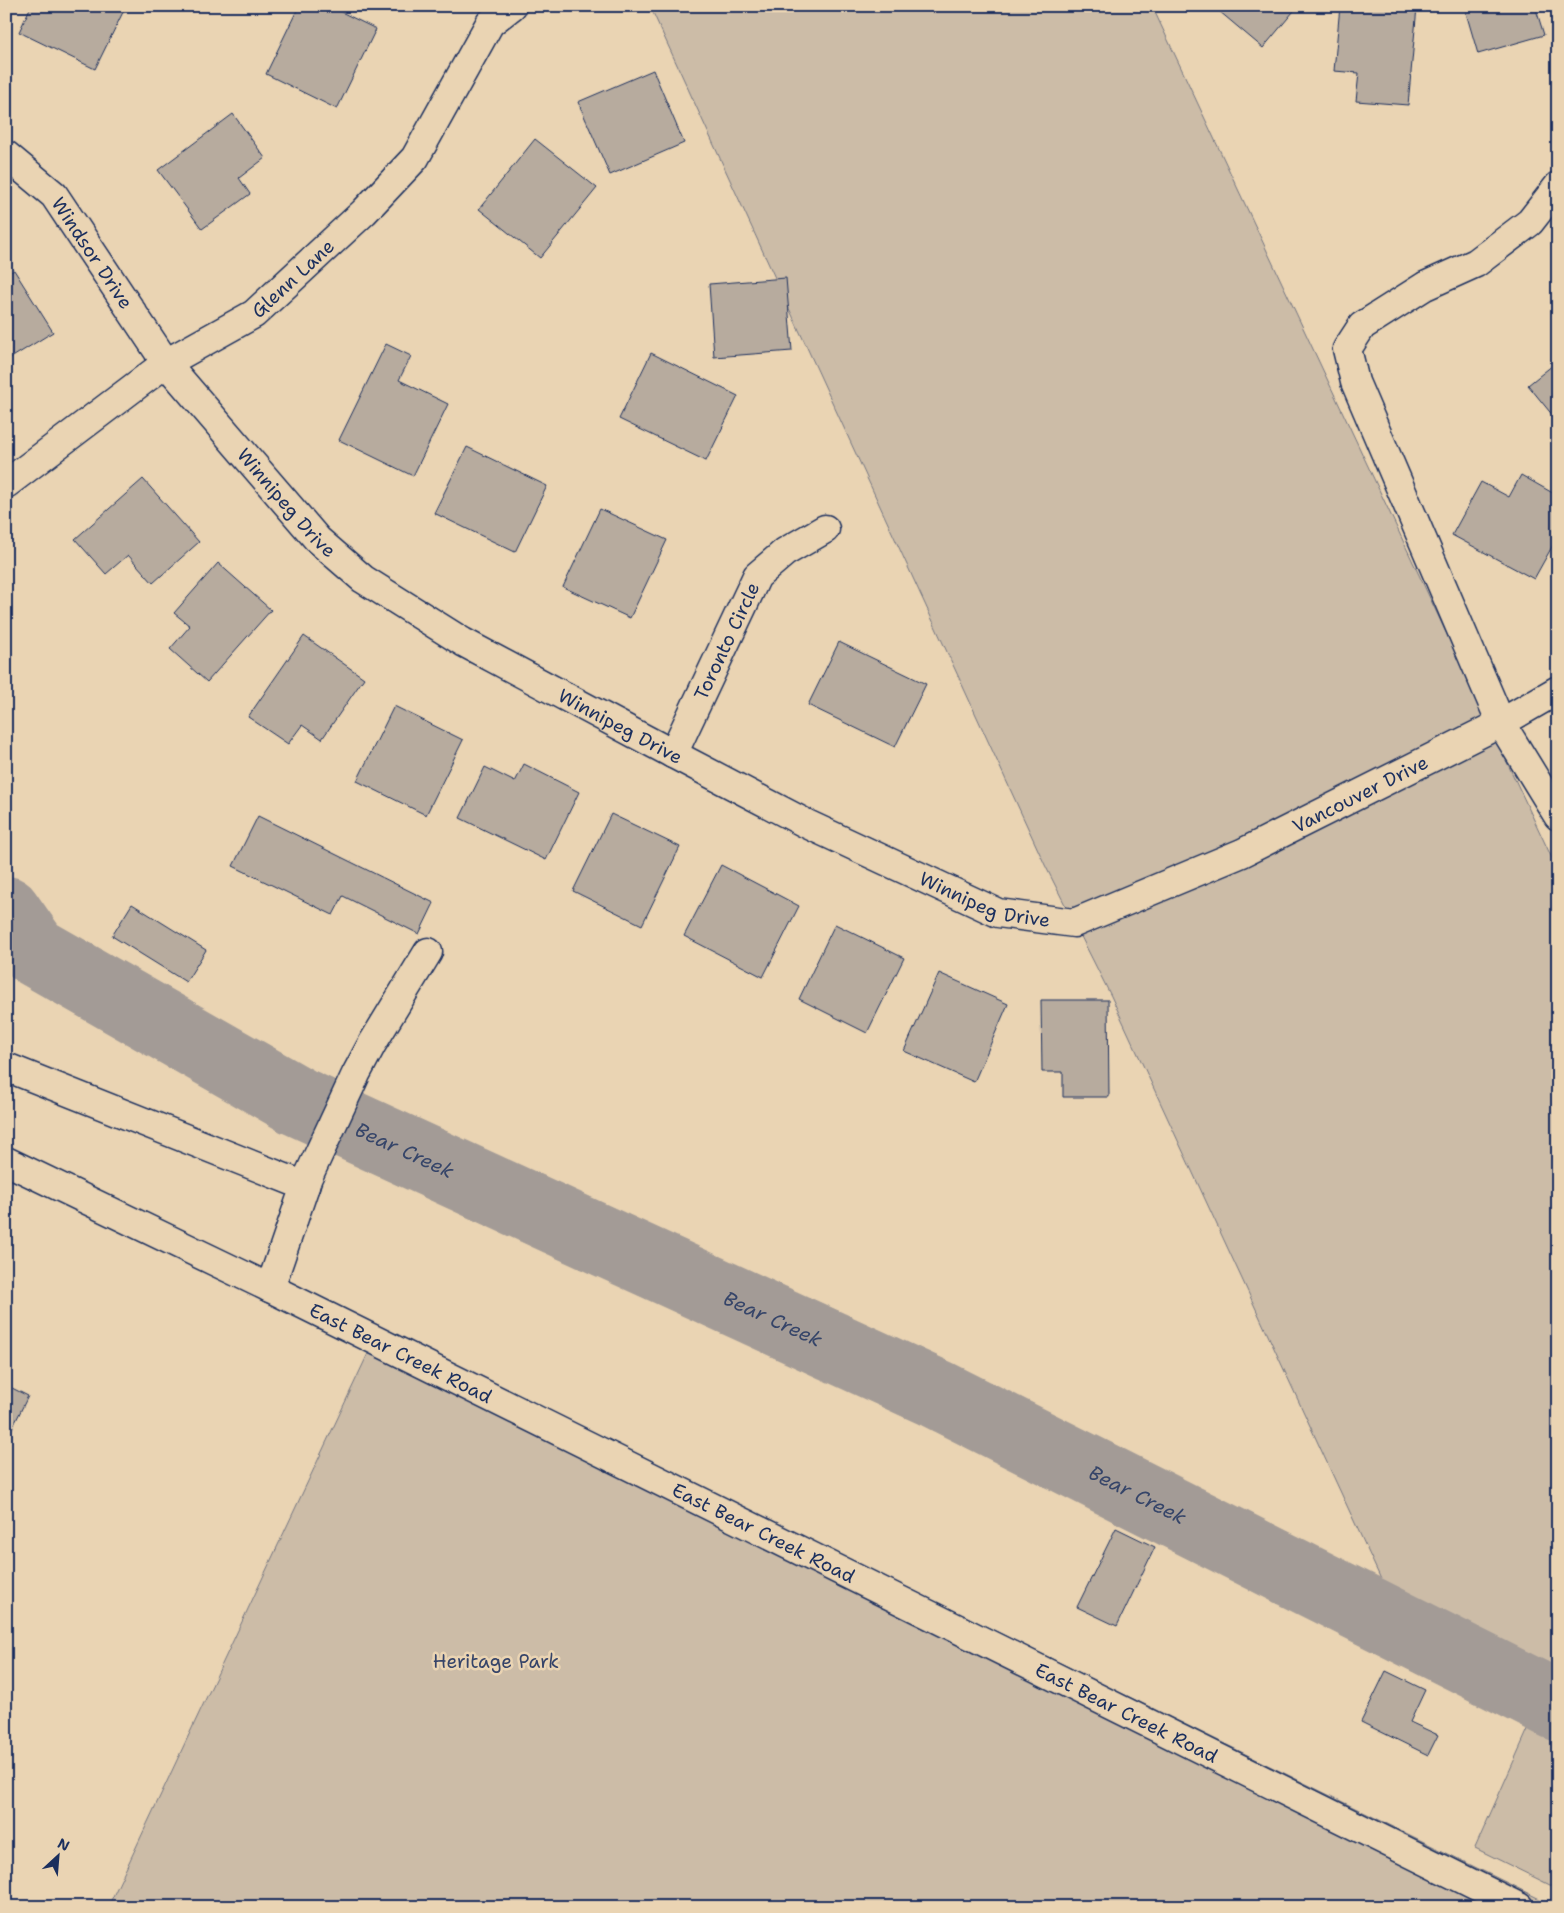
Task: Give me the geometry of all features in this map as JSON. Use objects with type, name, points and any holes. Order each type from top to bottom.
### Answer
[{"type":"street","name":"Glenn Lane","points":[[6,484],[166,363],[254,314],[364,212],[415,158],[490,23],[512,6]]},
{"type":"street","name":"Windsor Drive","points":[[6,155],[54,195],[166,363]]},
{"type":"street","points":[[1558,186],[1530,222],[1476,263],[1425,286],[1362,326],[1347,349],[1355,382],[1501,723],[1558,816]]},
{"type":"street","name":"Winnipeg Drive","points":[[166,363],[318,540],[363,579],[463,642],[673,754],[807,824],[998,913],[1074,923],[1157,888]]},
{"type":"street","name":"Toronto Circle","points":[[673,754],[757,576],[785,552],[826,530]]},
{"type":"street","name":"Vancouver Drive","points":[[1157,888],[1242,853],[1501,723],[1558,690]]},
{"type":"street","points":[[270,1288],[305,1186],[356,1074],[428,952]]},
{"type":"street","points":[[6,1067],[305,1186]]},
{"type":"street","name":"East Bear Creek Road","points":[[6,1161],[270,1288],[1519,1907]]},
{"type":"green space","points":[[650,6],[1152,6],[1558,871],[1558,1889],[1475,1848],[1542,1698],[1392,1603],[1111,996],[1045,865]]},
{"type":"green space","name":"Heritage Park","points":[[380,1328],[1556,1907],[108,1907]]},
{"type":"building","points":[[31,6],[126,6],[95,69],[19,32]]},
{"type":"building","points":[[299,6],[329,6],[376,29],[337,109],[266,74]]},
{"type":"building","points":[[1213,6],[1298,6],[1263,48]]},
{"type":"building","points":[[1340,6],[1417,7],[1408,105],[1356,101],[1359,73],[1334,71]]},
{"type":"building","points":[[1464,6],[1535,6],[1544,35],[1478,54]]},
{"type":"building","points":[[653,70],[684,143],[610,175],[578,102]]},
{"type":"building","points":[[233,114],[265,158],[239,178],[250,194],[202,229],[158,170]]},
{"type":"building","points":[[535,139],[597,188],[540,258],[479,209]]},
{"type":"building","points":[[14,270],[53,332],[6,361],[6,275]]},
{"type":"building","points":[[786,278],[792,351],[714,357],[709,284]]},
{"type":"building","points":[[386,344],[411,356],[399,380],[448,404],[413,476],[339,440]]},
{"type":"building","points":[[651,353],[738,396],[706,461],[619,419]]},
{"type":"building","points":[[1558,361],[1558,422],[1528,385]]},
{"type":"building","points":[[467,447],[547,486],[515,552],[434,513]]},
{"type":"building","points":[[1521,475],[1558,496],[1558,536],[1534,579],[1452,535],[1481,482],[1509,497]]},
{"type":"building","points":[[143,479],[199,542],[153,583],[128,555],[106,574],[75,539]]},
{"type":"building","points":[[600,509],[667,540],[630,618],[563,587]]},
{"type":"building","points":[[218,563],[271,610],[207,682],[170,649],[190,626],[174,613]]},
{"type":"building","points":[[304,636],[364,678],[322,739],[302,725],[288,744],[248,717]]},
{"type":"building","points":[[839,642],[926,684],[895,747],[808,705]]},
{"type":"building","points":[[394,706],[463,740],[426,815],[357,781]]},
{"type":"building","points":[[524,764],[579,792],[546,860],[460,818],[485,767],[515,782]]},
{"type":"building","points":[[611,814],[680,847],[642,925],[573,891]]},
{"type":"building","points":[[258,816],[434,903],[419,934],[343,896],[333,915],[233,866]]},
{"type":"building","points":[[721,865],[799,906],[763,977],[684,936]]},
{"type":"building","points":[[132,904],[206,950],[186,982],[112,936]]},
{"type":"building","points":[[835,924],[904,958],[867,1033],[799,999]]},
{"type":"building","points":[[939,973],[1008,1004],[974,1082],[904,1051]]},
{"type":"building","points":[[1041,1000],[1108,1000],[1109,1097],[1063,1097],[1063,1072],[1042,1072]]},
{"type":"building","points":[[6,1385],[28,1396],[6,1441]]},
{"type":"building","points":[[1116,1528],[1155,1547],[1117,1626],[1077,1607]]},
{"type":"building","points":[[1386,1671],[1425,1690],[1410,1722],[1438,1735],[1428,1755],[1361,1722]]},
{"type":"waterway","name":"Bear Creek","points":[[6,911],[34,951],[297,1101],[937,1394],[1558,1706]]}]
